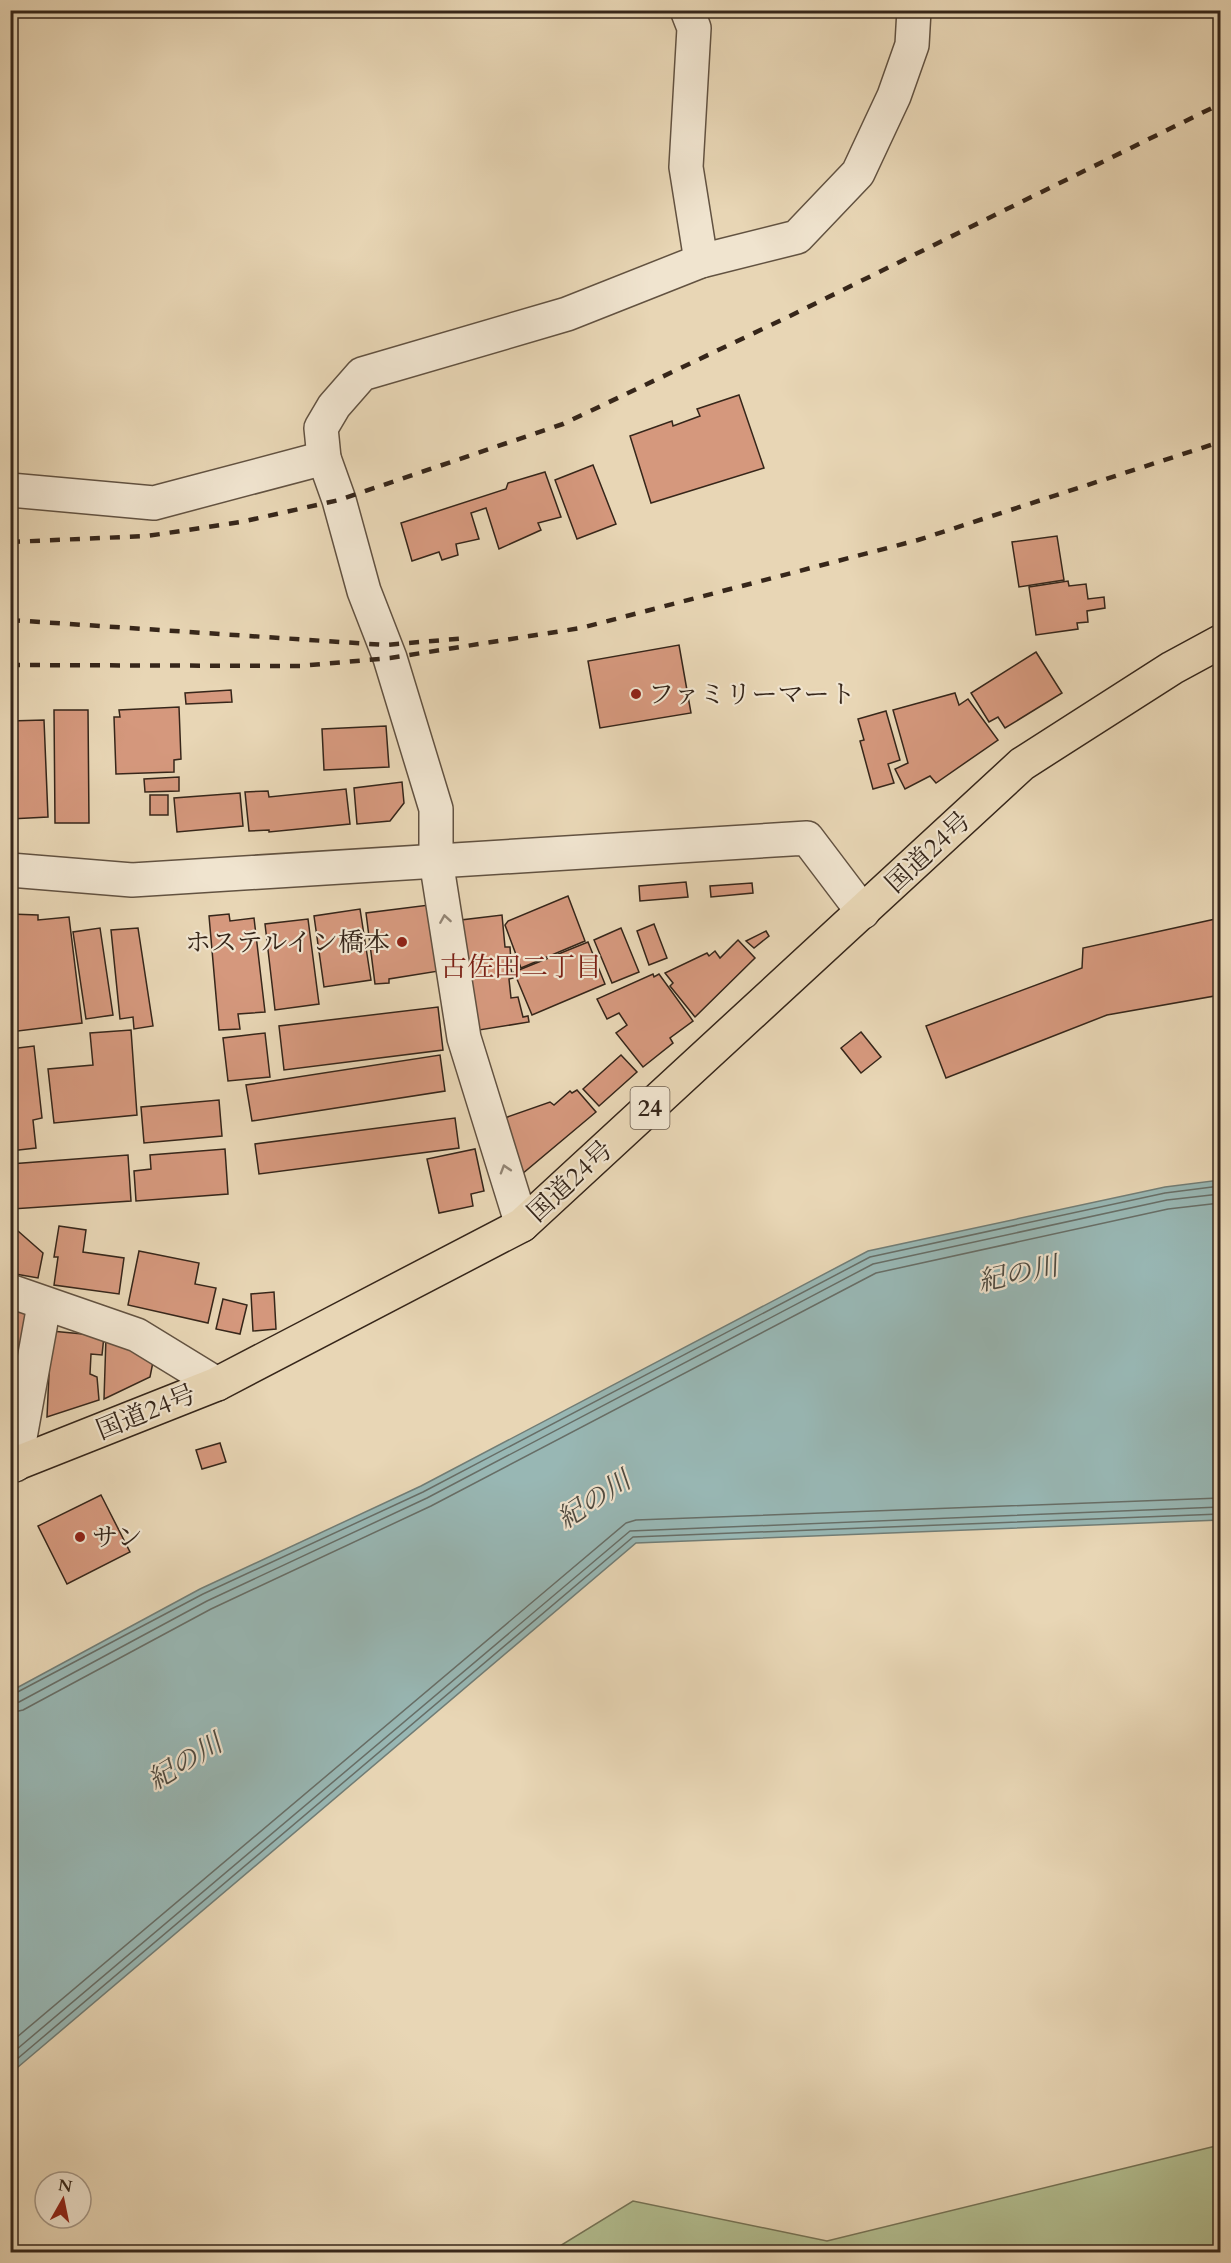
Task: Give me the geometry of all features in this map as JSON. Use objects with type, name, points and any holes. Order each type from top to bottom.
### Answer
[{"type":"highway","name":"国道24号","points":[[13,1466],[217,1384],[522,1225],[1022,764],[1172,668],[1221,642]]},
{"type":"street","points":[[687,10],[694,28],[686,167],[701,261]]},
{"type":"street","points":[[522,1225],[464,1038],[436,860],[436,809],[390,658],[364,591],[339,500],[324,458],[321,428],[334,406],[362,374],[567,314],[701,261],[797,237],[858,173],[894,96],[912,45],[914,10]]},
{"type":"street","points":[[10,490],[154,503],[324,458]]},
{"type":"street","points":[[10,870],[132,880],[807,838],[864,912]]},
{"type":"street","points":[[10,1291],[44,1305],[137,1335],[217,1384]]},
{"type":"street","points":[[13,1466],[44,1305]]},
{"type":"green space","points":[[1220,2145],[1220,2252],[550,2252],[633,2201],[827,2241]]},
{"type":"water","name":"紀の川","points":[[1220,1180],[1220,1520],[636,1543],[11,2073],[11,1691],[200,1589],[421,1486],[868,1251],[1165,1187]]},
{"type":"building","points":[[739,395],[764,468],[651,503],[630,436],[672,421],[673,426],[700,416],[697,409]]},
{"type":"building","points":[[593,465],[616,524],[577,539],[555,480]]},
{"type":"building","points":[[545,472],[561,517],[538,523],[541,530],[499,549],[486,508],[471,513],[479,539],[456,544],[458,555],[442,560],[439,552],[412,561],[401,523],[506,489],[508,483]]},
{"type":"building","points":[[1057,536],[1064,580],[1019,587],[1012,542]]},
{"type":"building","points":[[1068,581],[1069,586],[1086,584],[1088,599],[1104,597],[1105,608],[1087,611],[1088,622],[1077,623],[1078,629],[1036,635],[1029,587]]},
{"type":"building","points":[[679,645],[691,713],[600,728],[588,661]]},
{"type":"building","points":[[1036,652],[1062,693],[1005,728],[998,717],[989,722],[971,693]]},
{"type":"building","points":[[231,690],[232,702],[186,704],[185,693]]},
{"type":"building","points":[[955,693],[959,705],[968,699],[998,740],[936,783],[930,776],[905,789],[895,769],[908,763],[893,710]]},
{"type":"building","points":[[179,707],[181,759],[174,760],[174,772],[116,774],[114,717],[120,717],[119,710]]},
{"type":"building","points":[[54,710],[88,710],[89,823],[55,823]]},
{"type":"building","points":[[886,711],[900,760],[888,764],[894,783],[873,789],[860,741],[864,740],[858,719]]},
{"type":"building","points":[[44,720],[48,817],[10,819],[10,721]]},
{"type":"building","points":[[386,726],[389,767],[324,770],[322,729]]},
{"type":"building","points":[[179,777],[179,791],[145,792],[144,779]]},
{"type":"building","points":[[402,782],[404,803],[390,821],[357,824],[354,788]]},
{"type":"building","points":[[346,789],[350,824],[269,832],[269,830],[249,831],[245,792],[268,791],[269,797]]},
{"type":"building","points":[[240,793],[243,826],[177,832],[174,798]]},
{"type":"building","points":[[150,795],[168,795],[168,815],[150,815]]},
{"type":"building","points":[[686,882],[688,897],[640,901],[639,886]]},
{"type":"building","points":[[752,883],[753,893],[711,897],[710,886]]},
{"type":"building","points":[[568,896],[585,941],[521,968],[505,925],[508,921]]},
{"type":"building","name":"ホステルイン橋本","points":[[429,905],[439,971],[389,979],[389,983],[375,984],[366,913]]},
{"type":"building","points":[[360,909],[371,980],[324,987],[314,916]]},
{"type":"building","points":[[10,914],[38,915],[38,920],[69,917],[82,1023],[10,1032]]},
{"type":"building","points":[[229,914],[230,921],[254,918],[265,1012],[238,1014],[240,1029],[219,1030],[209,916]]},
{"type":"building","points":[[502,915],[505,947],[510,947],[511,962],[507,963],[513,978],[509,979],[511,998],[518,997],[523,1017],[528,1016],[529,1022],[473,1031],[461,920]]},
{"type":"building","points":[[1220,918],[1220,995],[1107,1015],[946,1078],[926,1026],[1082,968],[1083,948]]},
{"type":"building","points":[[308,919],[319,1004],[275,1010],[265,924]]},
{"type":"building","points":[[654,924],[667,958],[649,965],[637,931]]},
{"type":"building","points":[[100,928],[113,1015],[86,1019],[73,932]]},
{"type":"building","points":[[138,928],[153,1026],[134,1029],[133,1017],[120,1019],[111,930]]},
{"type":"building","points":[[621,928],[639,972],[612,983],[594,940]]},
{"type":"building","points":[[766,931],[769,936],[754,948],[746,941]]},
{"type":"building","points":[[738,940],[755,958],[695,1017],[670,986],[673,983],[665,973],[707,953],[709,956],[715,951],[720,958]]},
{"type":"building","points":[[588,942],[605,984],[532,1015],[514,972]]},
{"type":"building","points":[[653,974],[654,977],[659,974],[693,1021],[670,1038],[673,1043],[643,1067],[616,1033],[627,1025],[619,1013],[607,1019],[597,999]]},
{"type":"building","points":[[438,1007],[443,1050],[284,1070],[279,1026]]},
{"type":"building","points":[[131,1030],[137,1115],[54,1123],[48,1069],[93,1065],[90,1033]]},
{"type":"building","points":[[861,1032],[881,1057],[861,1073],[841,1048]]},
{"type":"building","points":[[265,1033],[270,1077],[228,1081],[223,1038]]},
{"type":"building","points":[[34,1046],[42,1118],[33,1120],[36,1148],[10,1151],[10,1049]]},
{"type":"building","points":[[440,1055],[445,1091],[252,1121],[246,1085]]},
{"type":"building","points":[[621,1055],[637,1072],[599,1106],[583,1089]]},
{"type":"building","points":[[577,1090],[596,1112],[522,1174],[499,1120],[550,1102],[554,1105],[570,1091],[572,1093]]},
{"type":"building","points":[[219,1100],[222,1136],[144,1143],[141,1107]]},
{"type":"building","points":[[455,1118],[459,1148],[259,1174],[255,1144]]},
{"type":"building","points":[[225,1149],[228,1194],[136,1201],[134,1171],[151,1169],[150,1155]]},
{"type":"building","points":[[475,1149],[484,1191],[471,1194],[473,1206],[439,1213],[427,1159]]},
{"type":"building","points":[[128,1155],[131,1201],[12,1209],[10,1164]]},
{"type":"building","points":[[10,1224],[43,1253],[38,1278],[10,1273]]},
{"type":"building","points":[[59,1226],[86,1230],[83,1252],[124,1258],[119,1294],[54,1285],[58,1257],[54,1257]]},
{"type":"building","points":[[139,1251],[199,1263],[195,1284],[216,1288],[208,1323],[128,1305]]},
{"type":"building","points":[[274,1292],[276,1329],[253,1331],[251,1294]]},
{"type":"building","points":[[223,1299],[247,1305],[240,1334],[216,1329]]},
{"type":"building","points":[[10,1307],[26,1310],[19,1358],[10,1357]]},
{"type":"building","points":[[51,1331],[104,1336],[102,1355],[91,1354],[90,1374],[97,1377],[99,1400],[47,1417]]},
{"type":"building","points":[[106,1337],[154,1357],[150,1377],[104,1399]]},
{"type":"building","points":[[10,1360],[14,1360],[15,1405],[10,1405]]},
{"type":"building","points":[[220,1443],[226,1462],[202,1469],[196,1450]]},
{"type":"building","points":[[101,1495],[130,1552],[67,1584],[38,1526]]},
{"type":"railway","points":[[10,542],[147,536],[241,522],[339,500],[563,424],[792,315],[1220,104]]},
{"type":"railway","points":[[10,665],[300,666],[390,658],[581,628],[918,540],[1220,442]]},
{"type":"railway","points":[[10,620],[385,645],[467,638]]},
{"type":"place","name":"ファミリーマート","points":[[636,694]]},
{"type":"place","name":"ホステルイン橋本","points":[[402,942]]},
{"type":"place","name":"サン","points":[[80,1537]]},
{"type":"district","name":"古佐田二丁目","points":[[521,967]]}]
